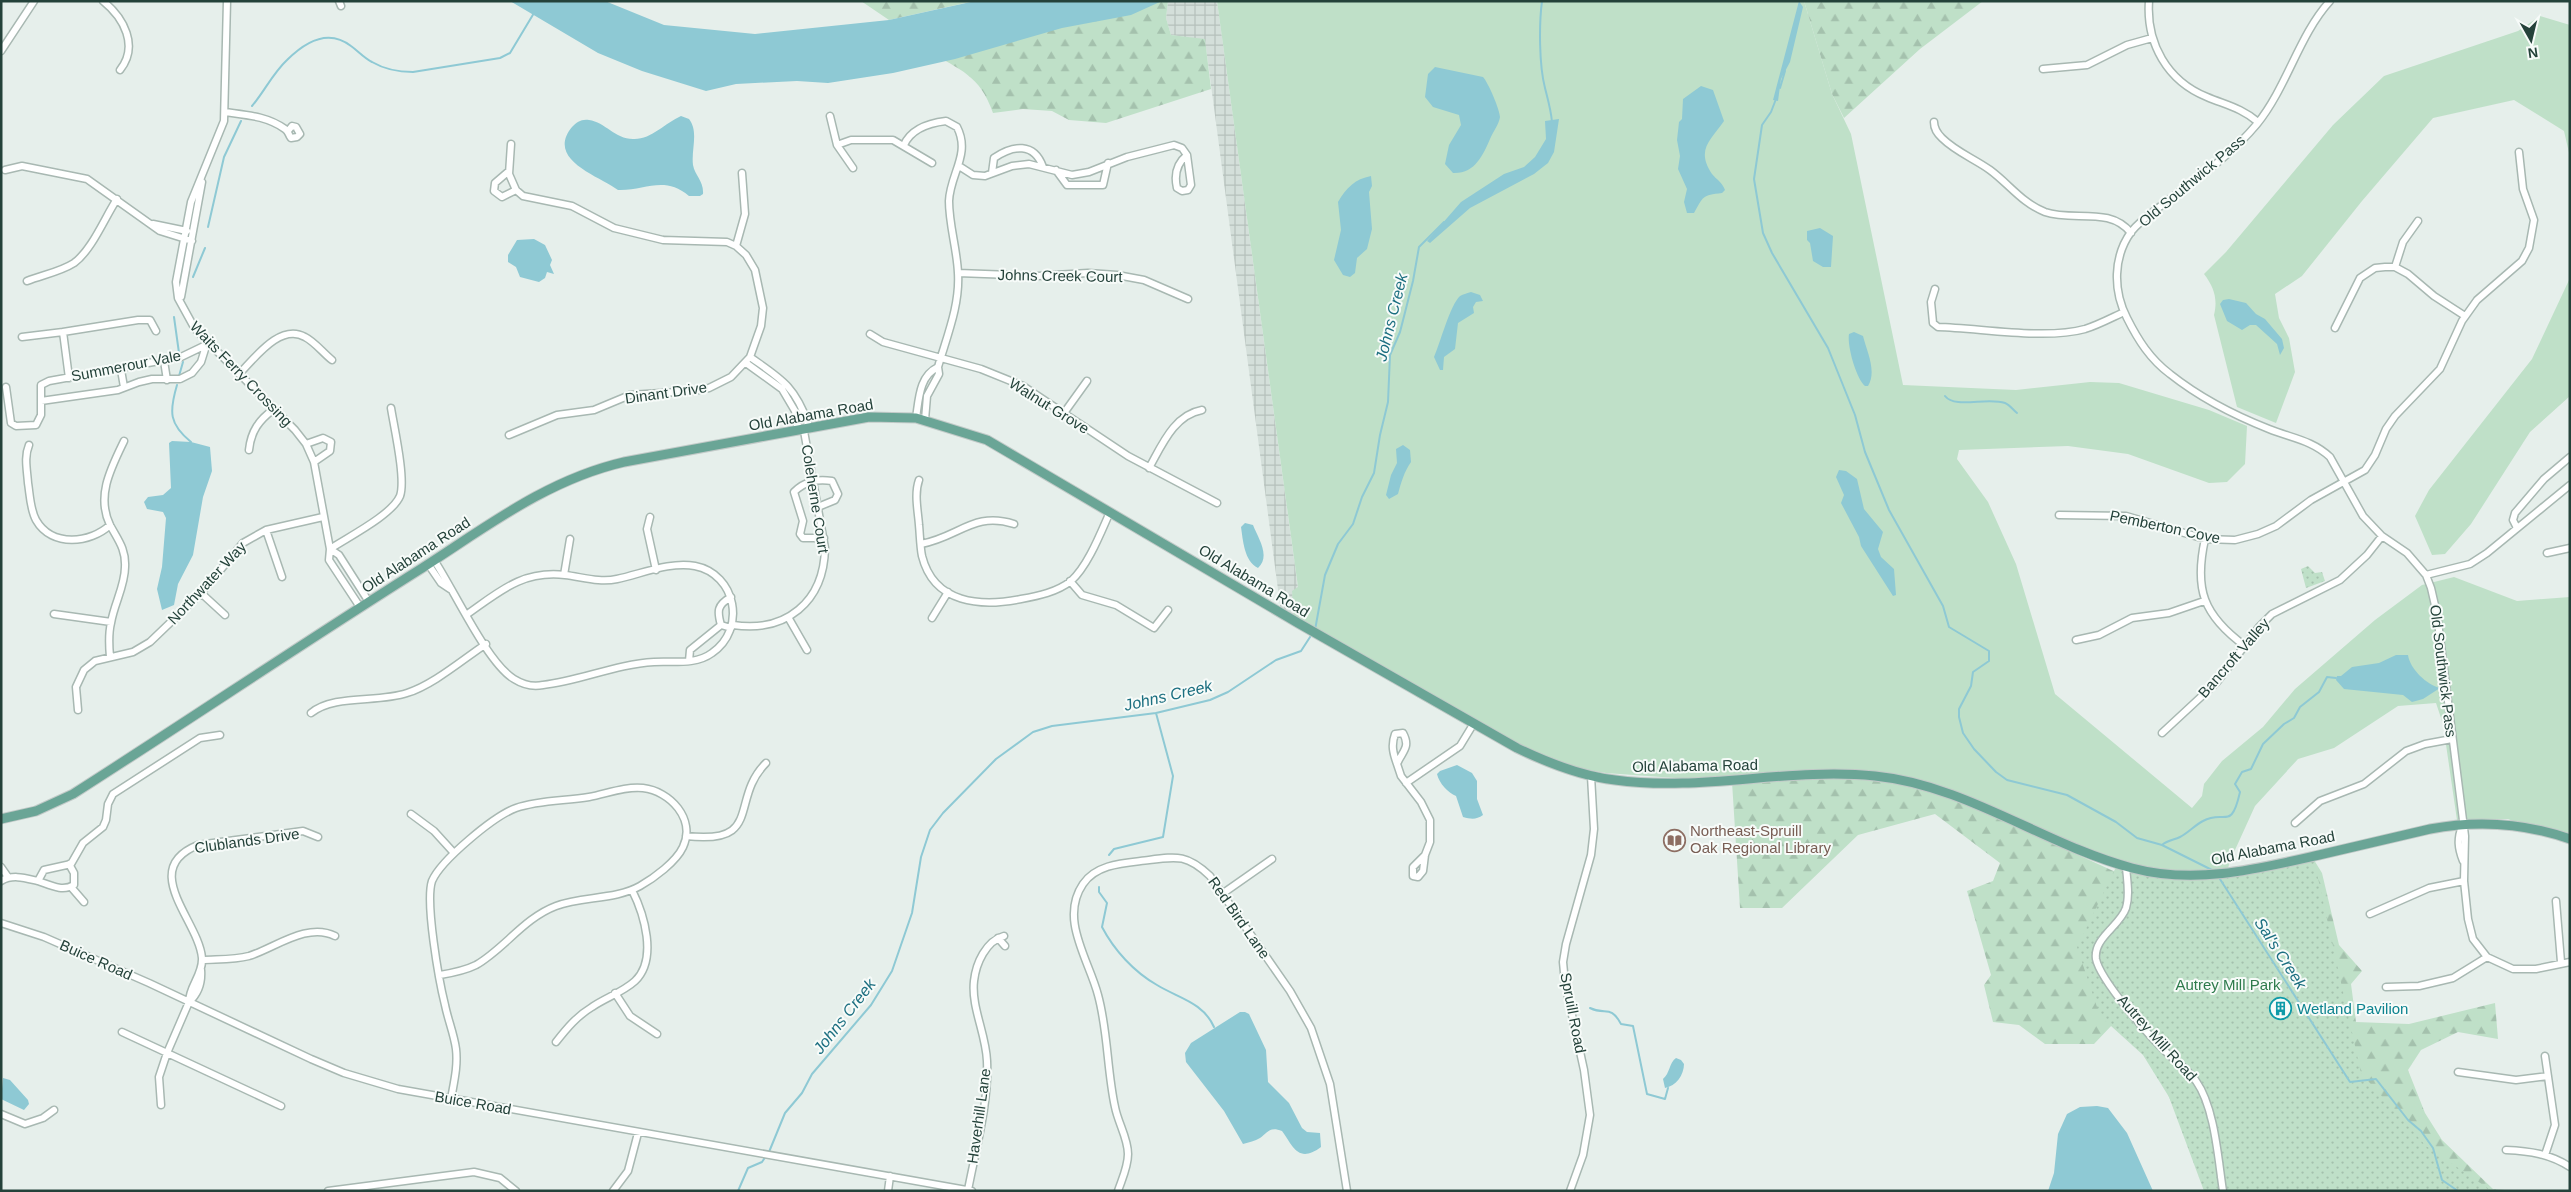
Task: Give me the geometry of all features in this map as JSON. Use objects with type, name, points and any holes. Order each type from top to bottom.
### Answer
[{"type":"main road","name":"Old Alabama Road","points":[[1,819],[36,811],[73,794],[522,503],[585,473],[624,462],[804,431],[869,417],[920,419],[987,440],[1298,623],[1474,723],[1534,756],[1591,776],[1618,781],[1652,783],[1848,774],[1903,780],[1956,797],[2087,853],[2126,867],[2179,875],[2232,873],[2430,829],[2463,824],[2512,825],[2570,839]]},
{"type":"street","points":[[1,51],[34,1]]},
{"type":"street","points":[[103,1],[117,14],[127,35],[130,54],[120,70]]},
{"type":"street","name":"Waits Ferry Crossing","points":[[227,1],[224,121],[192,202],[176,282],[180,301],[191,323],[207,345],[239,374],[306,444],[314,462],[330,549],[329,560],[360,607]]},
{"type":"street","points":[[2149,1],[2152,38],[2163,62],[2182,83],[2204,96],[2240,108],[2258,122]]},
{"type":"street","name":"Old Southwick Pass","points":[[2330,1],[2316,18],[2282,86],[2258,122],[2223,158],[2144,220],[2131,233],[2122,250],[2117,272],[2117,290],[2124,312],[2145,350],[2170,374],[2252,422],[2315,445],[2330,458],[2363,516],[2382,536],[2407,553],[2426,575],[2437,614],[2463,824],[2458,836],[2459,851],[2464,862],[2469,928],[2473,939],[2487,957]]},
{"type":"street","points":[[2043,68],[2087,65],[2127,45],[2152,38]]},
{"type":"street","points":[[225,112],[256,116],[275,122],[288,131]]},
{"type":"street","points":[[830,116],[837,145],[853,168]]},
{"type":"street","points":[[904,145],[909,136],[917,129],[939,122],[950,122],[957,127],[963,141],[963,155],[951,183],[949,202],[958,273],[956,305],[938,367],[930,372],[923,383],[920,419]]},
{"type":"street","points":[[1934,122],[1936,131],[1942,139],[1991,170],[2028,204],[2057,215],[2109,218],[2122,224],[2131,233]]},
{"type":"street","points":[[837,145],[851,140],[893,140],[904,145],[932,164]]},
{"type":"street","points":[[511,144],[509,171],[516,190],[523,196],[572,206],[614,228],[663,240],[727,242],[736,246],[755,270],[762,308],[761,326],[748,360]]},
{"type":"street","points":[[959,166],[973,175],[992,174],[1020,165],[1043,167],[1072,175],[1089,172],[1108,163],[1174,145],[1182,148],[1187,155],[1191,184],[1188,190],[1182,191],[1178,188],[1176,174],[1179,163],[1187,155]]},
{"type":"street","points":[[992,174],[994,158],[1006,150],[1021,148],[1034,152],[1039,156],[1043,167]]},
{"type":"street","name":"Pemberton Cove","points":[[2059,515],[2126,516],[2205,539],[2234,540],[2262,533],[2276,526],[2311,500],[2368,466],[2395,416],[2434,377],[2465,316],[2486,290],[2522,261],[2529,248],[2534,220],[2522,189],[2519,152]]},
{"type":"street","points":[[1056,170],[1067,185],[1103,185],[1108,163]]},
{"type":"street","points":[[5,170],[22,166],[79,176],[96,183],[166,234],[192,241]]},
{"type":"street","points":[[509,171],[495,183],[494,191],[502,197],[516,190]]},
{"type":"street","name":"Waits Ferry Crossing","points":[[180,301],[204,173]]},
{"type":"street","points":[[736,246],[745,214],[742,173]]},
{"type":"street","points":[[27,281],[67,266],[78,259],[91,244],[117,199]]},
{"type":"street","points":[[149,222],[193,232]]},
{"type":"street","points":[[2394,267],[2403,242],[2418,222]]},
{"type":"street","points":[[2335,328],[2360,278],[2375,268],[2394,267],[2465,316]]},
{"type":"street","name":"Johns Creek Court","points":[[958,273],[1018,276],[1088,273],[1117,275],[1144,280],[1188,299]]},
{"type":"street","points":[[1935,289],[1932,302],[1936,326],[2011,332],[2076,331],[2093,326],[2124,312]]},
{"type":"street","points":[[22,337],[138,320],[150,320],[156,331]]},
{"type":"street","points":[[63,332],[69,378]]},
{"type":"street","points":[[239,374],[275,339],[288,334],[306,337],[332,360]]},
{"type":"street","name":"Walnut Grove","points":[[870,334],[883,342],[1008,379],[1034,392],[1108,444],[1216,503]]},
{"type":"street","points":[[6,387],[11,423],[16,426],[36,425],[41,416],[41,401],[118,390],[139,382],[180,379],[192,373],[201,362],[207,345]]},
{"type":"street","name":"Summerour Vale","points":[[41,401],[42,385],[49,381],[164,361],[181,357],[207,345]]},
{"type":"street","points":[[748,360],[790,387],[802,407],[808,423],[804,431],[797,425],[795,411],[782,389],[748,360]]},
{"type":"street","name":"Dinant Drive","points":[[509,434],[557,415],[594,410],[630,395],[709,388],[731,377],[748,360]]},
{"type":"street","points":[[164,361],[167,380]]},
{"type":"street","points":[[121,370],[124,388]]},
{"type":"street","points":[[1064,413],[1087,381]]},
{"type":"street","points":[[795,411],[802,407]]},
{"type":"street","points":[[330,549],[390,509],[400,496],[402,481],[391,408]]},
{"type":"street","points":[[248,450],[250,438],[255,427],[274,409]]},
{"type":"street","points":[[1149,468],[1170,432],[1189,414],[1202,410]]},
{"type":"street","name":"Coleherne Court","points":[[721,625],[761,626],[788,617],[810,598],[818,585],[825,559],[824,538],[804,431]]},
{"type":"street","points":[[306,444],[323,438],[331,442],[330,451],[314,462]]},
{"type":"street","points":[[110,658],[111,622],[126,567],[124,549],[110,524],[103,506],[104,490],[124,441]]},
{"type":"street","points":[[30,445],[26,462],[30,501],[36,521],[49,532],[64,539],[81,540],[97,535],[110,524]]},
{"type":"street","points":[[2517,528],[2513,520],[2515,513],[2544,479],[2570,456]]},
{"type":"street","points":[[818,507],[835,500],[838,494],[832,481],[813,480],[800,486],[794,492],[803,521],[800,534],[803,538],[824,538]]},
{"type":"street","points":[[919,480],[917,491],[921,544],[928,571],[948,592],[966,601],[996,604],[1046,594],[1070,581],[1098,538],[1110,512]]},
{"type":"street","points":[[2426,575],[2470,564],[2570,485]]},
{"type":"street","name":"Northwater Way","points":[[78,710],[76,687],[78,678],[90,664],[142,648],[201,593],[243,542],[266,530],[323,517]]},
{"type":"street","points":[[650,517],[647,529],[656,570]]},
{"type":"street","points":[[921,544],[944,539],[969,525],[988,519],[1014,524]]},
{"type":"street","points":[[266,530],[282,577]]},
{"type":"street","points":[[44,540],[49,532]]},
{"type":"street","name":"Bancroft Valley","points":[[2162,733],[2217,682],[2272,614],[2332,584],[2349,573],[2382,536]]},
{"type":"street","points":[[564,575],[570,539]]},
{"type":"street","points":[[2205,539],[2200,570],[2204,601],[2218,624],[2245,646]]},
{"type":"street","points":[[2547,552],[2570,548]]},
{"type":"street","name":"Waits Ferry Crossing","points":[[330,549],[339,555],[368,602]]},
{"type":"street","points":[[431,562],[441,583],[451,590],[466,615],[500,666],[511,677],[537,686],[639,663],[689,661],[712,654],[721,646],[732,626],[734,613],[731,597],[723,582],[707,570],[686,565],[608,580],[542,574],[526,577],[502,590],[466,615]]},
{"type":"street","points":[[1070,581],[1082,594],[1116,605],[1154,628],[1168,610]]},
{"type":"street","points":[[932,618],[948,592]]},
{"type":"street","points":[[201,593],[225,616]]},
{"type":"street","points":[[689,661],[690,650],[721,625],[717,611],[721,602],[731,597]]},
{"type":"street","points":[[2076,640],[2099,635],[2132,618],[2169,613],[2204,601]]},
{"type":"street","points":[[54,614],[111,622]]},
{"type":"street","points":[[788,617],[807,650]]},
{"type":"street","points":[[310,713],[327,704],[383,699],[409,693],[486,644]]},
{"type":"street","points":[[1406,783],[1460,746],[1474,723]]},
{"type":"street","points":[[38,881],[44,870],[69,864],[83,843],[102,827],[106,820],[108,804],[113,794],[200,738],[220,736]]},
{"type":"street","points":[[2294,823],[2320,801],[2364,784],[2406,751],[2425,744],[2452,740]]},
{"type":"street","points":[[686,836],[718,836],[736,828],[742,818],[752,781],[766,763]]},
{"type":"street","points":[[1397,764],[1406,783],[1421,802],[1430,820],[1430,842],[1425,855]]},
{"type":"street","name":"Spruill Road","points":[[1570,1191],[1583,1155],[1590,1115],[1584,1070],[1565,983],[1563,962],[1591,855],[1594,829],[1591,776]]},
{"type":"street","points":[[440,975],[462,971],[477,964],[532,920],[554,907],[570,901],[632,890],[650,879],[674,859],[684,847],[686,836],[684,818],[673,802],[654,791],[634,788],[515,809],[500,816],[454,853],[437,871],[430,892],[440,975],[456,1049],[456,1070],[451,1098]]},
{"type":"street","points":[[411,814],[434,831],[454,853]]},
{"type":"street","name":"Clublands Drive","points":[[160,1105],[159,1077],[189,1002],[189,995],[201,970],[202,960],[199,947],[172,885],[172,870],[180,855],[198,845],[303,831],[318,837]]},
{"type":"street","name":"Red Bird Lane","points":[[1118,1191],[1126,1170],[1128,1152],[1114,1106],[1098,997],[1075,924],[1074,911],[1077,896],[1084,882],[1100,870],[1119,864],[1176,857],[1187,859],[1201,867],[1222,894],[1295,999],[1319,1045],[1334,1104],[1346,1191]]},
{"type":"street","points":[[1222,894],[1272,860]]},
{"type":"street","points":[[69,864],[74,880],[71,887]]},
{"type":"street","points":[[1,866],[8,877]]},
{"type":"street","name":"Autrey Mill Road","points":[[2126,867],[2126,907],[2120,919],[2098,945],[2097,962],[2119,998],[2155,1041],[2187,1070],[2202,1091],[2213,1131],[2223,1191]]},
{"type":"street","points":[[1,881],[8,877],[38,881],[60,889],[71,887]]},
{"type":"street","points":[[2370,914],[2429,888],[2464,881]]},
{"type":"street","points":[[71,887],[84,902]]},
{"type":"street","points":[[556,1042],[580,1015],[636,979],[646,960],[642,918],[632,890]]},
{"type":"street","points":[[2556,901],[2561,962]]},
{"type":"street","name":"Buice Road","points":[[1,923],[44,937],[344,1073],[398,1089],[638,1133],[970,1190]]},
{"type":"street","points":[[202,960],[248,956],[305,934],[322,932],[335,936]]},
{"type":"street","name":"Haverhill Lane","points":[[970,1190],[987,1074],[986,1046],[974,996],[974,981],[984,952],[1001,937],[1005,946]]},
{"type":"street","points":[[2386,987],[2419,986],[2454,978],[2487,957],[2513,969],[2523,970],[2561,962],[2570,962]]},
{"type":"street","points":[[615,993],[630,1016],[657,1034]]},
{"type":"street","points":[[122,1032],[281,1106]]},
{"type":"street","points":[[2545,1056],[2555,1125],[2545,1155]]},
{"type":"street","points":[[2458,1072],[2516,1080],[2548,1076]]},
{"type":"street","points":[[1,1114],[25,1124],[43,1118],[54,1110]]},
{"type":"street","points":[[613,1191],[628,1171],[638,1133]]},
{"type":"street","points":[[2506,1150],[2530,1151],[2545,1155],[2570,1167]]},
{"type":"street","points":[[328,1191],[474,1172],[500,1178],[516,1191]]},
{"type":"street","points":[[888,1191],[890,1176]]},
{"type":"shaded area","points":[[1168,1],[1217,1],[1298,588],[1292,592],[1298,623],[1281,612],[1205,40],[1171,35],[1166,18]]},
{"type":"green space","points":[[861,1],[974,1],[889,20]]},
{"type":"green space","points":[[1138,1],[1168,1],[1166,18],[1171,35],[1205,39],[1211,89],[1106,123],[1069,120],[1052,111],[1023,109],[993,113],[982,90],[968,75],[928,51]]},
{"type":"green space","points":[[1217,1],[1804,1],[1832,94],[1851,134],[1903,385],[2016,390],[2090,382],[2119,383],[2209,410],[2247,426],[2245,464],[2227,482],[2209,483],[2128,454],[2068,446],[1959,450],[1957,459],[1988,502],[2016,564],[2055,694],[2192,808],[2202,796],[2204,784],[2222,761],[2263,727],[2295,689],[2375,620],[2422,585],[2454,577],[2517,601],[2570,597],[2570,844],[2508,819],[2457,820],[2443,724],[2436,703],[2398,706],[2334,748],[2298,759],[2255,806],[2230,861],[2226,876],[2128,869],[1966,799],[1606,773],[1548,763],[1477,731],[1417,697],[1347,648],[1294,624],[1292,591],[1298,587]]},
{"type":"green space","points":[[1804,1],[1983,1],[1920,49],[1844,118],[1832,94]]},
{"type":"green space","points":[[2540,16],[2570,25],[2570,157],[2564,131],[2514,100],[2433,118],[2362,201],[2302,276],[2275,294],[2279,318],[2289,338],[2295,372],[2276,423],[2237,407],[2214,315],[2216,304],[2214,293],[2204,274],[2226,252],[2333,125],[2384,76],[2518,31]]},
{"type":"green space","points":[[2570,278],[2570,396],[2530,432],[2471,524],[2445,554],[2432,555],[2415,516],[2429,490],[2532,359]]},
{"type":"green space","points":[[2308,566],[2315,573],[2322,572],[2325,581],[2306,588],[2301,569]]},
{"type":"green space","name":"Autrey Mill Park","points":[[1839,777],[1903,779],[1930,787],[2122,875],[2226,876],[2314,860],[2322,873],[2339,945],[2362,971],[2351,984],[2356,1022],[2409,1024],[2495,1003],[2498,1039],[2458,1032],[2421,1050],[2408,1070],[2425,1113],[2442,1140],[2493,1189],[2516,1191],[2208,1191],[2131,1005],[2094,1044],[2045,1044],[2019,1025],[1993,1022],[1984,985],[1991,975],[1967,891],[1993,881],[2000,863],[1935,814],[1858,835],[1782,908],[1740,908],[1732,782]]},
{"type":"green space","name":"Autrey Mill Park","points":[[2314,860],[2361,1073],[2426,1146],[2492,1191],[2204,1191],[2169,1097],[2143,1055],[2100,1016],[2077,947],[2117,865],[2205,875]]},
{"type":"water","points":[[510,1],[605,1],[664,25],[755,34],[889,20],[975,1],[1162,1],[1131,15],[1062,28],[955,59],[893,73],[828,83],[797,81],[736,84],[706,91],[642,71],[598,53]]},
{"type":"water","points":[[1799,1],[1803,7],[1790,62],[1781,79],[1778,101],[1773,100]]},
{"type":"water","points":[[1435,67],[1483,77],[1491,90],[1500,117],[1481,157],[1473,167],[1461,172],[1453,173],[1445,164],[1449,145],[1461,125],[1459,115],[1433,107],[1425,97],[1428,74]]},
{"type":"water","points":[[1701,86],[1713,90],[1724,121],[1710,139],[1705,151],[1705,158],[1712,174],[1725,190],[1722,193],[1707,196],[1702,200],[1694,213],[1687,213],[1684,202],[1687,189],[1678,169],[1680,156],[1677,140],[1679,122],[1682,119],[1683,99]]},
{"type":"water","points":[[681,116],[689,119],[694,129],[693,165],[703,189],[703,194],[700,196],[689,196],[671,186],[663,185],[618,190],[578,166],[565,149],[565,139],[572,127],[581,120],[595,121],[615,134],[627,138],[640,139],[652,134]]},
{"type":"water","points":[[1559,119],[1554,152],[1548,163],[1534,174],[1470,208],[1430,243],[1427,241],[1461,202],[1504,174],[1524,167],[1535,157],[1546,139],[1545,121]]},
{"type":"water","points":[[1371,176],[1372,186],[1369,192],[1372,229],[1367,249],[1357,258],[1355,273],[1350,277],[1343,275],[1334,260],[1341,230],[1338,202],[1351,185],[1360,179]]},
{"type":"water","points":[[1820,228],[1833,236],[1831,267],[1823,267],[1813,261],[1810,243],[1807,240],[1807,231]]},
{"type":"water","points":[[534,239],[545,245],[552,260],[550,265],[554,274],[547,272],[545,278],[539,282],[520,277],[516,267],[508,262],[508,255],[517,240]]},
{"type":"water","points":[[1471,292],[1480,295],[1483,301],[1476,302],[1473,307],[1474,313],[1458,323],[1455,349],[1444,357],[1443,370],[1440,370],[1434,357],[1449,316],[1460,296]]},
{"type":"water","points":[[2229,299],[2246,303],[2256,314],[2265,319],[2282,339],[2284,348],[2280,355],[2277,344],[2256,325],[2250,325],[2242,330],[2227,321],[2220,304],[2223,300]]},
{"type":"water","points":[[1854,332],[1863,336],[1869,355],[1872,374],[1868,386],[1865,386],[1858,376],[1851,354],[1849,334]]},
{"type":"water","points":[[172,441],[191,442],[210,447],[212,471],[203,497],[193,555],[178,584],[174,605],[162,610],[157,589],[162,567],[166,518],[163,512],[147,509],[144,502],[148,497],[163,495],[171,488],[169,443]]},
{"type":"water","points":[[1403,445],[1410,450],[1411,462],[1398,494],[1389,499],[1386,495],[1391,475],[1397,463],[1396,449]]},
{"type":"water","points":[[1839,470],[1846,471],[1857,479],[1864,509],[1883,532],[1878,549],[1881,557],[1894,569],[1896,595],[1893,596],[1861,546],[1859,537],[1841,503],[1844,495],[1836,477]]},
{"type":"water","points":[[1245,523],[1253,525],[1262,547],[1263,558],[1258,568],[1253,565],[1245,550],[1241,527]]},
{"type":"water","points":[[2396,655],[2408,655],[2412,666],[2420,676],[2430,684],[2440,688],[2423,699],[2412,702],[2403,695],[2344,689],[2336,680],[2337,676],[2341,676],[2352,667],[2379,663]]},
{"type":"water","points":[[1457,765],[1472,773],[1477,781],[1477,799],[1483,815],[1478,818],[1463,817],[1456,796],[1444,787],[1438,777],[1437,774],[1440,771]]},
{"type":"water","points":[[1240,1012],[1249,1014],[1266,1050],[1268,1082],[1289,1103],[1302,1128],[1307,1132],[1320,1133],[1321,1147],[1313,1152],[1307,1154],[1297,1151],[1282,1131],[1275,1129],[1270,1130],[1258,1139],[1243,1144],[1224,1111],[1186,1062],[1185,1053],[1191,1043]]},
{"type":"water","points":[[1676,1058],[1684,1064],[1683,1072],[1676,1082],[1665,1088],[1663,1079]]},
{"type":"water","points":[[3,1078],[10,1080],[28,1100],[29,1104],[24,1110],[1,1099]]},
{"type":"water","points":[[2097,1106],[2108,1108],[2127,1133],[2153,1191],[2048,1191],[2054,1173],[2058,1134],[2067,1114],[2080,1107]]},
{"type":"waterway","name":"Johns Creek","points":[[1542,1],[1540,21],[1541,56],[1543,79],[1552,122]]},
{"type":"waterway","points":[[252,106],[282,65],[294,53],[317,40],[334,38],[351,46],[366,59],[382,67],[413,72],[500,58],[510,53],[534,13]]},
{"type":"waterway","points":[[1780,88],[1785,71]]},
{"type":"waterway","points":[[1776,99],[1771,112],[1762,125],[1754,179],[1763,233],[1772,253],[1828,348],[1855,415],[1865,452],[1889,510],[1943,606],[1949,627],[1989,651],[1989,661],[1973,672],[1971,686],[1959,709],[1963,733],[1974,749],[1996,772],[2007,780],[2067,795],[2116,822],[2137,838],[2162,845],[2214,871]]},
{"type":"waterway","points":[[208,227],[224,157],[241,121]]},
{"type":"waterway","name":"Johns Creek","points":[[1315,630],[1325,575],[1338,544],[1353,524],[1362,497],[1374,473],[1388,402],[1390,355],[1400,332],[1413,281],[1419,247],[1444,222]]},
{"type":"waterway","points":[[193,277],[205,248]]},
{"type":"waterway","points":[[174,317],[179,353]]},
{"type":"waterway","points":[[179,376],[183,362]]},
{"type":"waterway","points":[[177,385],[172,410],[173,417],[178,429],[191,442]]},
{"type":"waterway","points":[[1945,396],[1956,402],[1989,401],[2005,403],[2017,413]]},
{"type":"waterway","name":"Johns Creek","points":[[769,1152],[785,1113],[802,1093],[812,1074],[871,1005],[892,971],[912,913],[921,857],[930,830],[943,813],[996,759],[1033,732],[1052,726],[1156,713],[1210,700],[1228,692],[1276,660],[1301,651],[1312,634]]},
{"type":"waterway","points":[[2162,845],[2178,838],[2203,821],[2230,816],[2234,812],[2240,792],[2235,784],[2242,772],[2251,769],[2263,744],[2284,724],[2294,718],[2300,707],[2319,692],[2327,677],[2336,678]]},
{"type":"waterway","points":[[1109,855],[1114,849],[1163,837],[1173,776],[1156,713]]},
{"type":"waterway","name":"Sal's Creek","points":[[2218,876],[2350,1082],[2376,1079],[2408,1120],[2421,1131],[2433,1148],[2442,1180],[2458,1191]]},
{"type":"waterway","points":[[1099,887],[1099,892],[1107,903],[1102,927],[1112,944],[1140,974],[1165,990],[1197,1006],[1214,1027]]},
{"type":"waterway","points":[[1590,1008],[1611,1012],[1621,1024],[1633,1026],[1647,1094],[1665,1099],[1668,1088]]},
{"type":"waterway","name":"Johns Creek","points":[[738,1191],[748,1168],[762,1162],[766,1156]]},
{"type":"place","name":"Northeast-Spruill Oak Regional Library","points":[[1674,840]]},
{"type":"place","name":"Wetland Pavilion","points":[[2281,1009]]}]
